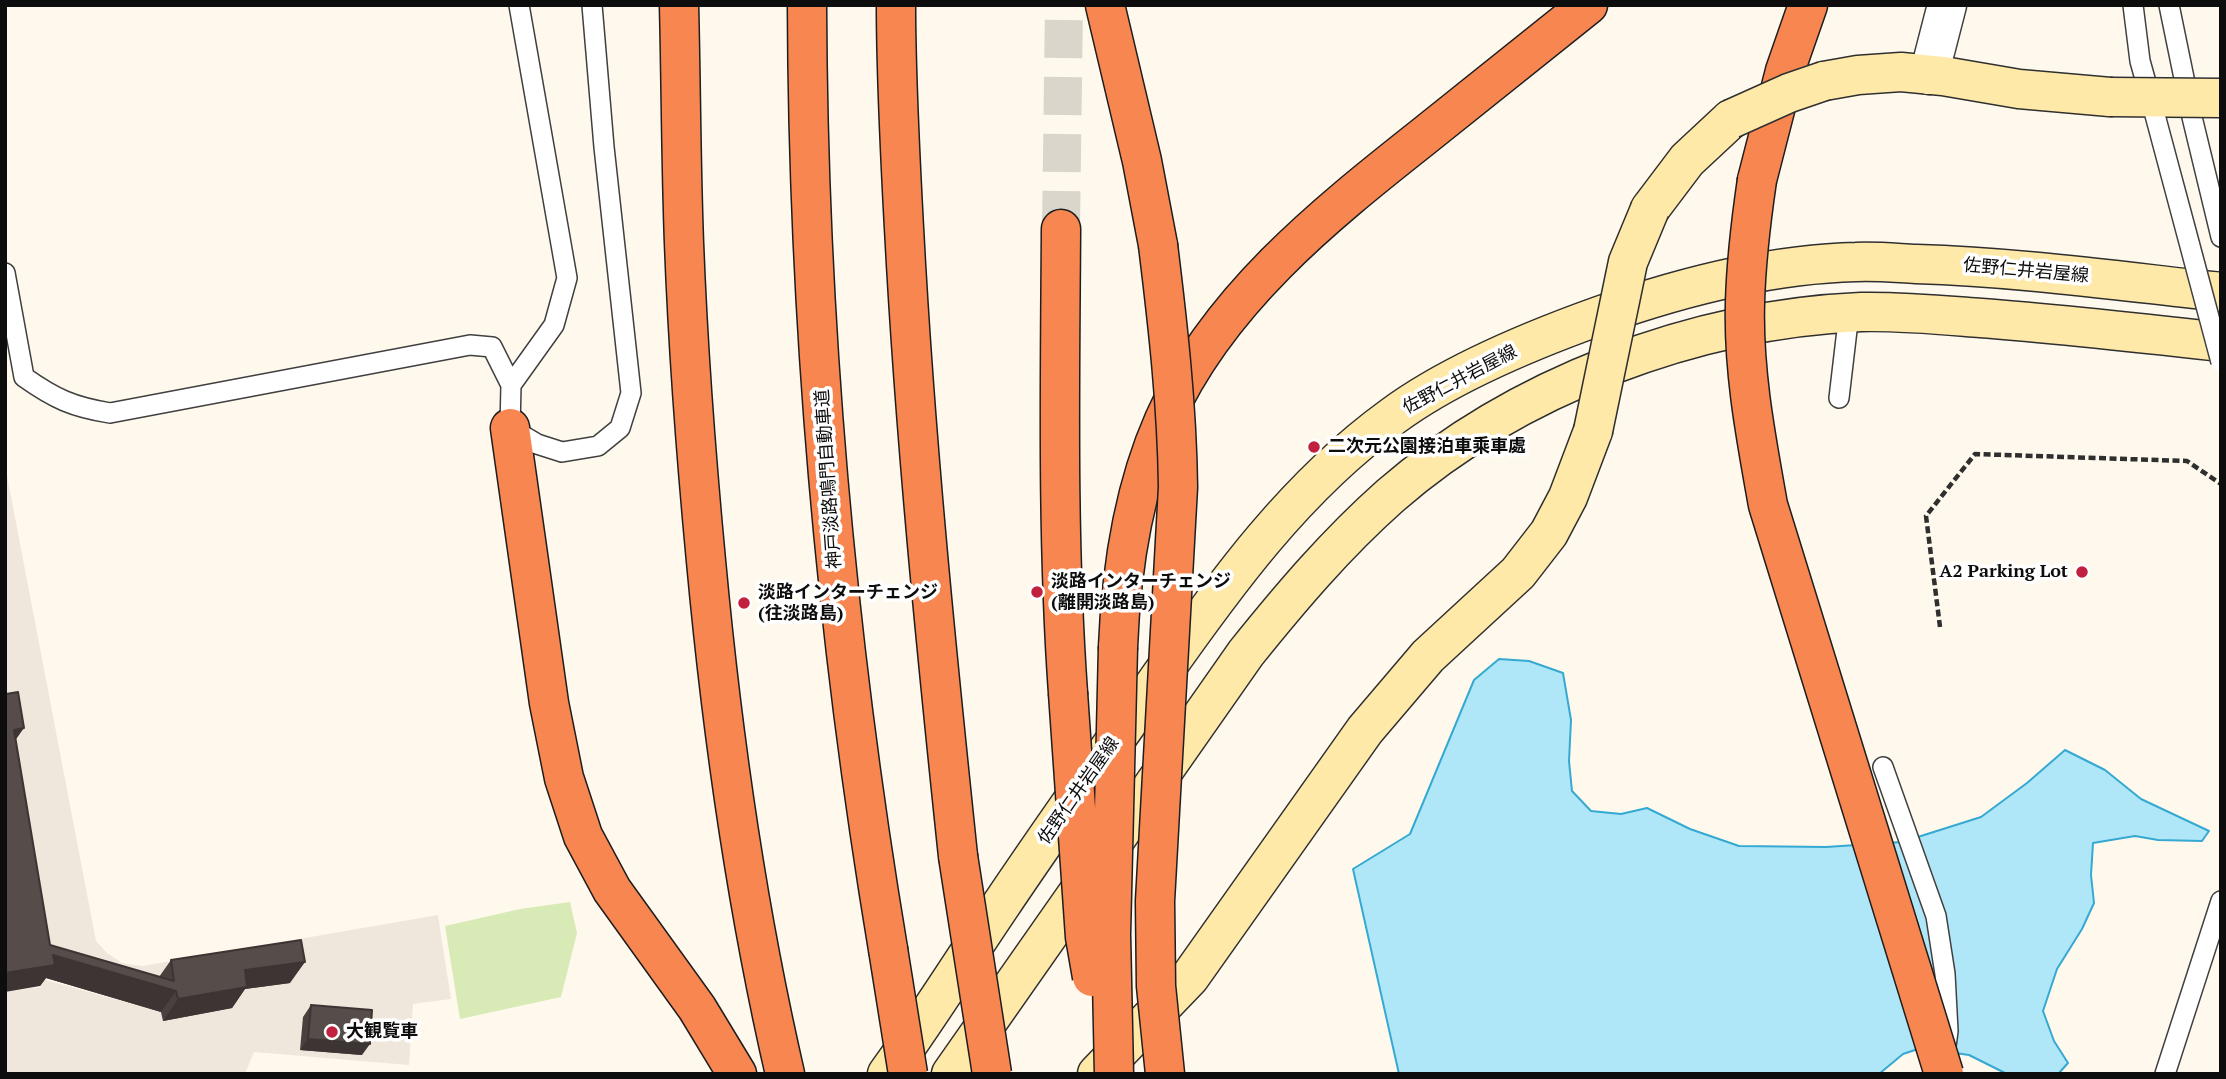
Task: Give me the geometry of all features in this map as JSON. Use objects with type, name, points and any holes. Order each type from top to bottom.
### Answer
[{"type":"highway","points":[[679,5],[684,243],[691,383],[715,652],[749,898],[769,1007],[785,1074]]},
{"type":"highway","name":"神戸淡路鳴門自動車道","points":[[807,5],[817,314],[838,586],[870,844],[908,1074]]},
{"type":"highway","points":[[896,5],[896,62],[909,314],[928,568],[958,856],[992,1074]]},
{"type":"highway","points":[[1105,5],[1142,161],[1158,245],[1174,378],[1178,437],[1178,487],[1155,901],[1156,986],[1165,1074]]},
{"type":"highway","points":[[1114,1074],[1111,934],[1118,648],[1126,563],[1147,469],[1164,420],[1193,368],[1225,321],[1274,266],[1360,187],[1588,5]]},
{"type":"highway","points":[[1808,5],[1785,71],[1757,180],[1746,280],[1746,356],[1754,430],[1768,505],[1942,1074]]},
{"type":"highway","points":[[1061,229],[1060,474],[1064,643],[1085,937],[1107,1074]]},
{"type":"highway","points":[[510,428],[549,703],[564,778],[583,835],[612,890],[697,1008],[737,1074]]},
{"type":"main road","points":[[1097,1074],[1189,977],[1374,720],[1428,656],[1518,573],[1549,533],[1568,497],[1593,431],[1628,262],[1650,209],[1687,160],[1731,119],[1789,93],[1824,81],[1901,72],[2019,89],[2206,108]]},
{"type":"main road","name":"佐野仁井岩屋線","points":[[887,1074],[1050,832],[1208,609],[1253,553],[1300,496],[1345,455],[1395,414],[1448,382],[1567,328],[1645,300],[1714,282],[1788,269],[1856,262],[1961,265],[2051,272],[2221,292]]},
{"type":"main road","points":[[951,1074],[1246,653],[1298,589],[1392,495],[1504,415],[1569,383],[1643,353],[1714,333],[1792,318],[1849,313],[1943,315],[2221,342]]},
{"type":"street","points":[[1929,75],[1947,5]]},
{"type":"lane","points":[[511,385],[554,325],[567,278],[519,5]]},
{"type":"lane","points":[[5,274],[24,377],[48,394],[79,408],[110,413],[470,345],[492,347],[511,385],[510,428],[537,444],[562,452],[598,446],[620,428],[631,393],[604,147],[592,5]]},
{"type":"lane","points":[[2133,5],[2140,61],[2221,362]]},
{"type":"lane","points":[[2169,5],[2206,108],[2221,237]]},
{"type":"lane","points":[[1839,398],[1849,313]]},
{"type":"lane","points":[[1883,767],[1936,916],[1945,974],[1948,1031],[1942,1074]]},
{"type":"lane","points":[[2165,1074],[2221,901]]},
{"type":"path","points":[[1940,627],[1926,516],[1975,454],[2187,461],[2221,484]]},
{"type":"green space","points":[[570,902],[577,933],[561,997],[460,1019],[445,926],[520,909]]},
{"type":"shaded area","points":[[5,465],[96,941],[122,963],[142,966],[438,915],[451,999],[413,1004],[409,1065],[254,1052],[245,1074],[5,1074],[5,992],[41,987],[39,978],[161,1012],[230,991],[290,983],[156,981],[36,967],[5,728]]},
{"type":"water","points":[[1499,659],[1529,661],[1563,673],[1571,720],[1569,761],[1572,791],[1591,811],[1621,814],[1647,808],[1690,829],[1739,846],[1826,847],[1902,842],[1981,817],[2027,783],[2065,750],[2105,770],[2141,799],[2209,831],[2202,841],[2158,840],[2135,836],[2093,843],[2091,875],[2094,903],[2082,929],[2057,969],[2043,1011],[2054,1041],[2068,1063],[2059,1073],[2007,1074],[1969,1055],[1921,1048],[1903,1054],[1879,1074],[1399,1074],[1353,869],[1410,834],[1474,680]]},
{"type":"building","points":[[5,690],[6,694],[18,692],[24,728],[14,730],[50,945],[174,981],[171,960],[301,940],[305,962],[245,970],[247,987],[178,999],[176,991],[53,955],[55,965],[5,973]]},
{"type":"building","points":[[311,1005],[372,1010],[370,1044],[308,1039]]},
{"type":"tunnel","points":[[1061,229],[1064,5]]},
{"type":"place","name":"二次元公園接泊車乘車處","points":[[1314,447]]},
{"type":"place","name":"A2 Parking Lot","points":[[2082,572]]},
{"type":"place","name":"淡路インターチェンジ (離開淡路島)","points":[[1037,592]]},
{"type":"place","name":"淡路インターチェンジ (往淡路島)","points":[[744,603]]},
{"type":"place","name":"大観覧車","points":[[332,1032]]}]
